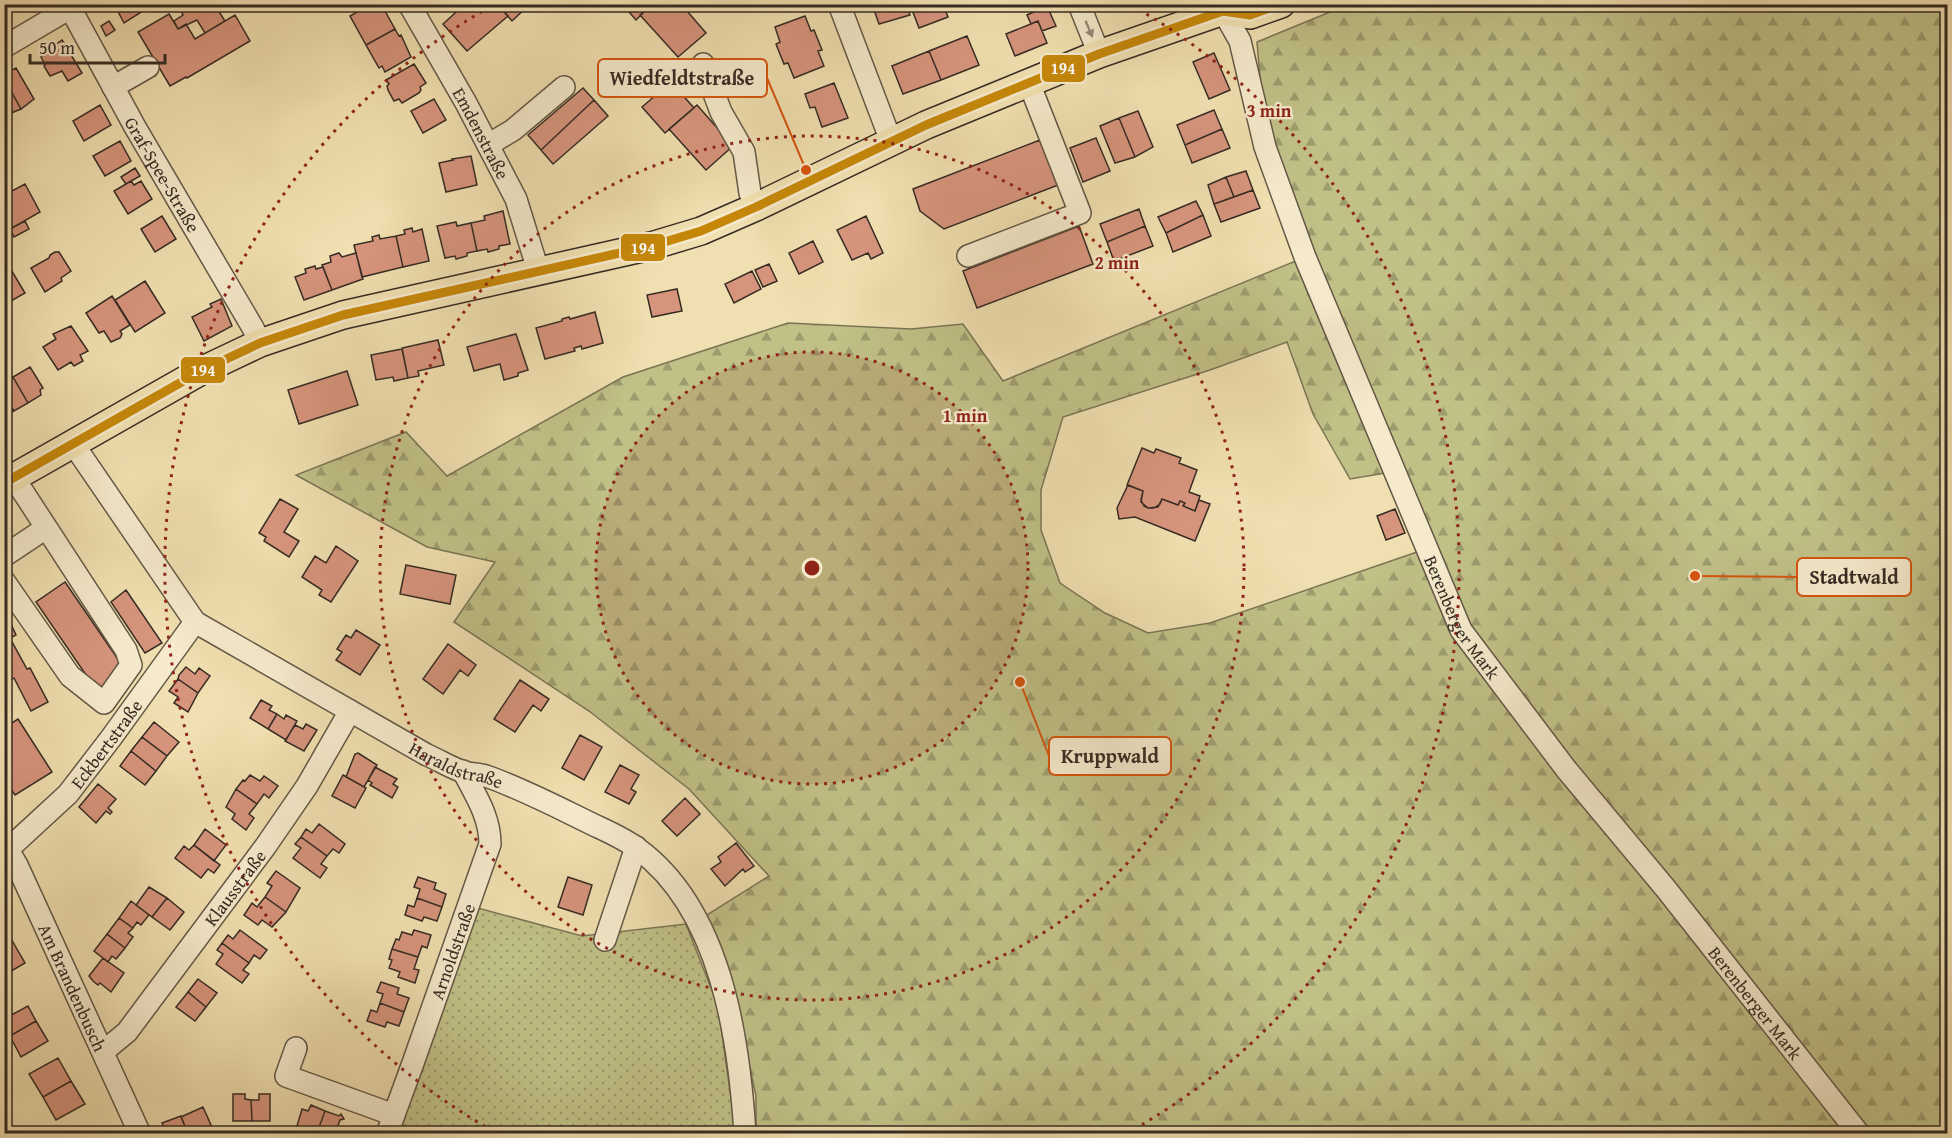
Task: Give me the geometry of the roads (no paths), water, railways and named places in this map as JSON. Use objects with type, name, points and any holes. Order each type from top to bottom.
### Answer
[{"type":"main road","points":[[9,481],[201,371],[260,343],[343,315],[651,246],[701,231],[756,207],[891,141],[1100,54],[1230,8],[1250,15],[1281,4]]},
{"type":"street","name":"Emdenstraße","points":[[409,4],[516,199],[538,270]]},
{"type":"street","points":[[839,4],[891,141]]},
{"type":"street","points":[[1078,4],[1100,54]]},
{"type":"street","points":[[4,47],[72,6]]},
{"type":"street","name":"Graf-Spee-Straße","points":[[72,6],[114,87],[260,343]]},
{"type":"street","name":"Berenberger Mark","points":[[1230,8],[1265,147],[1305,257],[1461,630],[1566,769],[1666,889],[1858,1134]]},
{"type":"street","points":[[703,64],[721,112],[744,152],[750,192],[756,207]]},
{"type":"street","points":[[114,87],[148,67]]},
{"type":"street","points":[[968,256],[1080,213],[1029,83]]},
{"type":"street","points":[[488,145],[513,130],[564,87]]},
{"type":"street","name":"Haraldstraße","points":[[74,445],[195,622],[427,755],[533,796],[636,847],[652,860],[673,882],[696,918],[714,960],[727,1003],[738,1057],[745,1134]]},
{"type":"street","points":[[4,580],[70,676],[104,703],[131,665],[126,651],[46,528],[9,481]]},
{"type":"street","points":[[4,556],[46,528]]},
{"type":"street","name":"Eckbertstraße","points":[[6,848],[68,794],[195,622]]},
{"type":"street","name":"Klausstraße","points":[[104,1052],[127,1032],[265,847],[307,786],[350,711]]},
{"type":"street","name":"Arnoldstraße","points":[[391,1124],[490,844],[490,831],[486,816],[464,771]]},
{"type":"street","points":[[605,940],[636,847]]},
{"type":"street","name":"Am Brandenbusch","points":[[6,848],[104,1052],[140,1134]]},
{"type":"street","points":[[296,1048],[286,1076],[391,1124]]},
{"type":"place","name":"Wiedfeldtstraße","points":[[806,170]]},
{"type":"place","name":"Stadtwald","points":[[1695,576]]},
{"type":"place","name":"Kruppwald","points":[[1020,682]]}]
